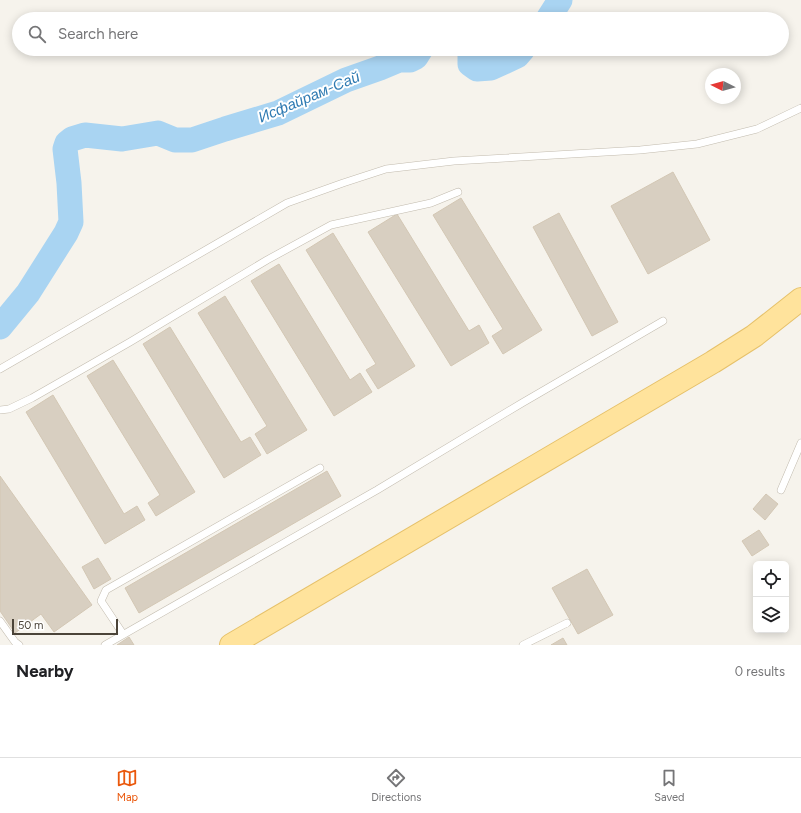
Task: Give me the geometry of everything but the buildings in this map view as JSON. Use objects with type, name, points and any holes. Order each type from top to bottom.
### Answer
[{"type":"main road","points":[[231,645],[713,362],[754,336],[801,299]]},
{"type":"lane","points":[[0,368],[287,204],[386,169],[454,161],[640,150],[697,144],[757,129],[801,108]]},
{"type":"lane","points":[[0,410],[9,409],[32,398],[130,342],[267,260],[331,225],[431,204],[458,192]]},
{"type":"lane","points":[[105,645],[378,490],[522,403],[664,321]]},
{"type":"lane","points":[[781,490],[801,443]]},
{"type":"lane","points":[[123,634],[101,601],[106,590],[320,468]]},
{"type":"lane","points":[[0,621],[15,642],[19,645]]},
{"type":"lane","points":[[523,645],[566,623]]},
{"type":"waterway","name":"Исфайрам-Сай","points":[[552,12],[560,0]]},
{"type":"waterway","name":"Исфайрам-Сай","points":[[0,327],[28,293],[66,233],[71,222],[69,183],[65,149],[67,143],[72,139],[85,135],[122,139],[158,133],[175,140],[192,140],[278,113],[346,80],[399,60],[410,60],[417,56]]},
{"type":"waterway","name":"Исфайрам-Сай","points":[[470,56],[470,64],[477,69],[491,68],[517,56]]}]
